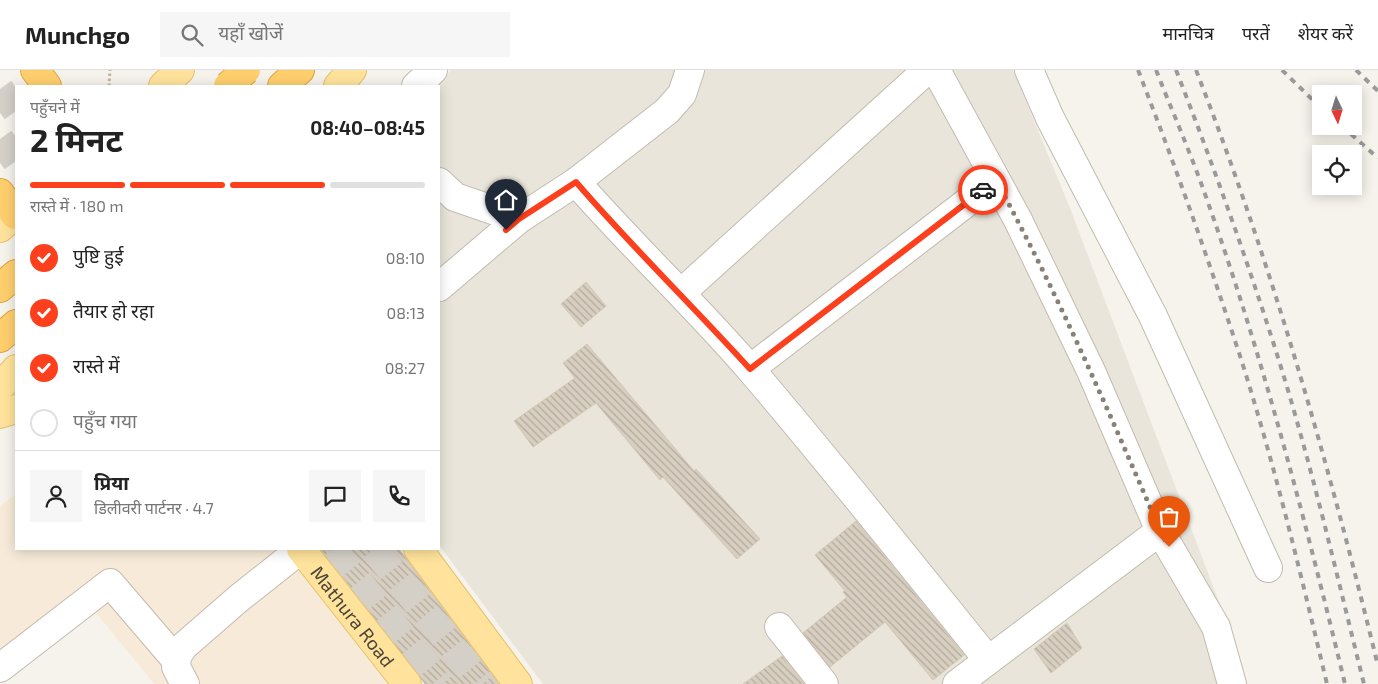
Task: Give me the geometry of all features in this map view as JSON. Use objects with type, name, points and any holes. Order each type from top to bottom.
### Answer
[{"type":"highway","points":[[35,70],[46,85]]},
{"type":"highway","points":[[229,85],[245,70]]},
{"type":"highway","points":[[283,85],[300,70]]},
{"type":"highway","points":[[0,193],[12,218]]},
{"type":"highway","points":[[0,288],[15,275]]},
{"type":"highway","points":[[0,338],[15,325]]},
{"type":"main road","points":[[164,85],[180,70]]},
{"type":"main road","points":[[245,70],[252,85]]},
{"type":"main road","points":[[339,85],[352,70]]},
{"type":"main road","points":[[0,387],[15,370]]},
{"type":"main road","points":[[0,414],[15,409]]},
{"type":"main road","name":"Mathura Road","points":[[302,550],[407,684]]},
{"type":"main road","points":[[419,550],[518,684]]},
{"type":"street","points":[[417,85],[433,70]]},
{"type":"street","points":[[440,286],[519,219],[576,182],[667,111],[682,94],[690,70]]},
{"type":"street","points":[[681,293],[927,70]]},
{"type":"street","points":[[936,70],[996,180],[1091,370],[1160,530],[1216,627],[1232,684]]},
{"type":"street","points":[[1028,70],[1050,118],[1153,316],[1268,568]]},
{"type":"street","points":[[750,369],[996,180]]},
{"type":"street","points":[[576,182],[623,236],[681,293],[750,369],[858,498],[988,660]]},
{"type":"street","points":[[440,183],[455,197],[519,219]]},
{"type":"street","points":[[957,684],[1160,530]]},
{"type":"street","points":[[181,672],[184,646],[238,598],[300,550]]},
{"type":"street","points":[[0,668],[110,583],[181,672]]},
{"type":"street","points":[[779,627],[824,684]]},
{"type":"path","points":[[109,85],[110,70]]},
{"type":"shaded area","points":[[451,70],[1013,70],[1070,208],[1227,623],[1238,684],[543,684],[440,546],[440,85],[437,85]]},
{"type":"shaded area","points":[[15,495],[15,550],[280,550],[291,560],[387,684],[154,684],[85,599],[0,673],[0,506]]},
{"type":"building","points":[[586,282],[606,306],[581,327],[561,304]]},
{"type":"building","points":[[587,344],[694,471],[696,469],[760,539],[737,559],[663,477],[660,480],[596,403],[533,447],[514,421],[575,378],[563,363]]},
{"type":"building","points":[[856,521],[964,655],[933,680],[885,622],[830,667],[803,633],[847,597],[843,592],[845,591],[815,555]]},
{"type":"building","points":[[322,550],[400,550],[499,684],[425,684]]},
{"type":"building","points":[[1067,623],[1082,648],[1051,673],[1034,649]]},
{"type":"building","points":[[782,656],[804,684],[743,684]]},
{"type":"tunnel","points":[[0,89],[15,110]]},
{"type":"tunnel","points":[[0,139],[15,160]]},
{"type":"tunnel","points":[[333,550],[442,684]]},
{"type":"tunnel","points":[[375,550],[482,684]]},
{"type":"railway","points":[[1138,70],[1204,250],[1241,359],[1287,521],[1327,684]]},
{"type":"railway","points":[[1156,70],[1201,183],[1243,306],[1280,431],[1314,557],[1345,684]]},
{"type":"railway","points":[[1176,70],[1240,243],[1288,389],[1364,684]]},
{"type":"railway","points":[[1196,70],[1250,217],[1297,365],[1340,515],[1378,666]]},
{"type":"railway","points":[[1282,70],[1312,99]]},
{"type":"railway","points":[[1356,70],[1378,91]]},
{"type":"railway","points":[[1352,135],[1378,158]]},
{"type":"way so far","points":[[983,190],[996,180],[1018,220],[1091,370],[1169,547]]},
{"type":"route","points":[[506,230],[519,219],[576,182],[623,236],[681,293],[750,369],[983,190]]}]
